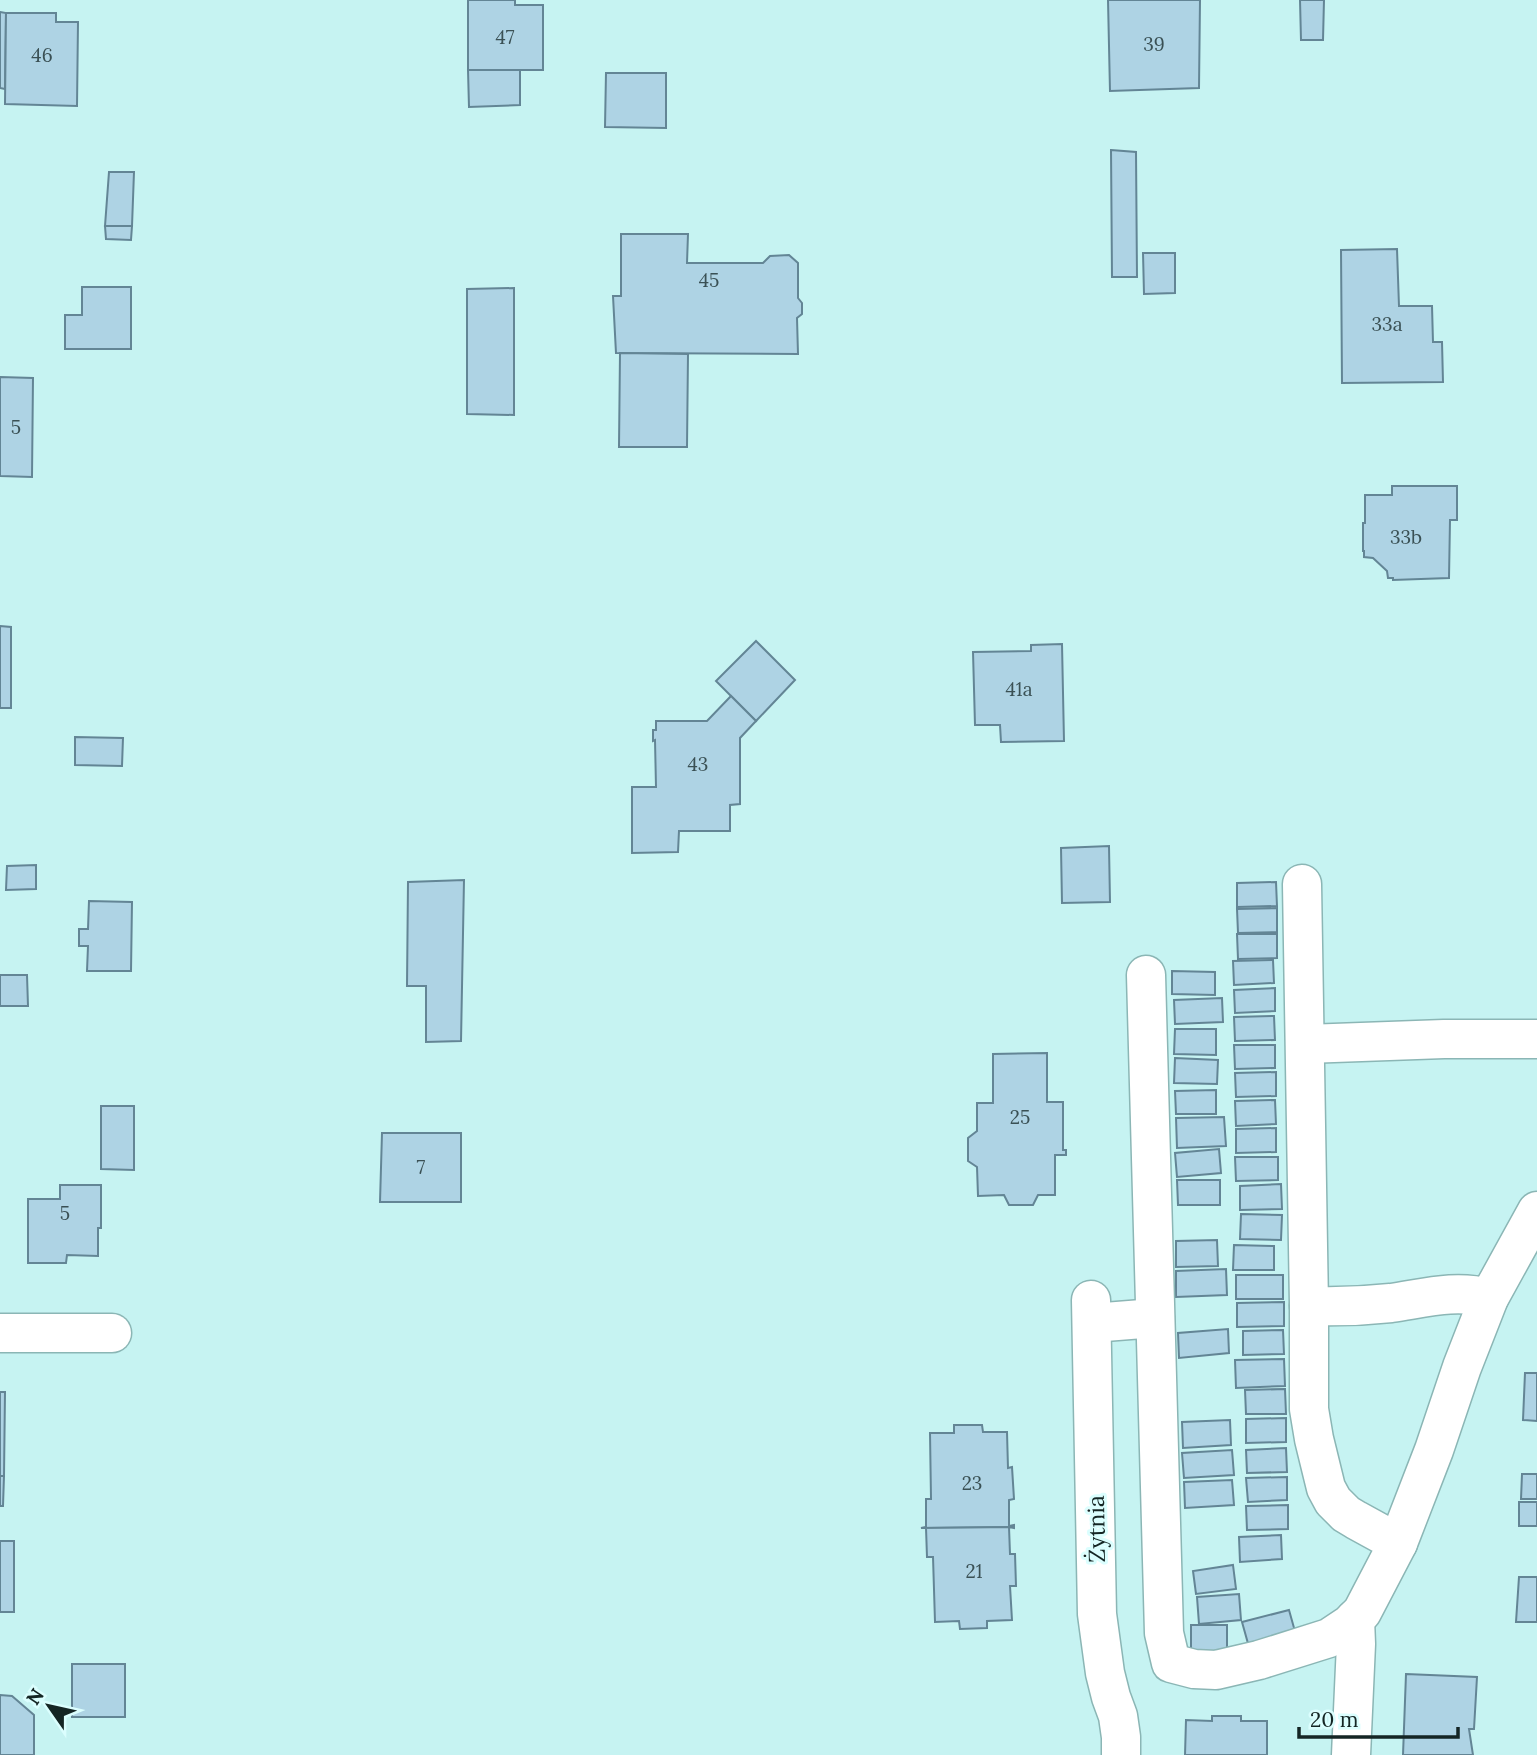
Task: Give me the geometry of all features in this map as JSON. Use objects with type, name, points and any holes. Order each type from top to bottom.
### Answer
[{"type":"street","points":[[1302,884],[1309,1409],[1325,1488],[1333,1501],[1346,1514],[1398,1544]]},
{"type":"street","points":[[1146,975],[1164,1633],[1171,1663],[1194,1669],[1216,1670],[1259,1661],[1329,1638],[1362,1612],[1398,1544],[1489,1298],[1537,1211]]},
{"type":"street","points":[[1306,1044],[1432,1039],[1537,1040]]},
{"type":"street","points":[[1309,1306],[1345,1308],[1460,1293],[1489,1298]]},
{"type":"street","name":"Żytnia","points":[[1121,1755],[1118,1716],[1105,1673],[1097,1614],[1091,1311],[1155,1318]]},
{"type":"street","points":[[0,1333],[111,1333]]},
{"type":"street","points":[[1351,1755],[1355,1619]]},
{"type":"building","points":[[468,0],[515,0],[515,5],[543,5],[543,70],[468,70]]},
{"type":"building","points":[[1108,0],[1200,0],[1199,88],[1110,91]]},
{"type":"building","points":[[1300,0],[1324,0],[1323,40],[1301,40]]},
{"type":"building","points":[[0,12],[6,13],[5,89],[0,88]]},
{"type":"building","points":[[6,13],[56,13],[56,22],[78,22],[77,106],[5,104]]},
{"type":"building","points":[[468,70],[520,70],[520,105],[469,107]]},
{"type":"building","points":[[606,73],[666,73],[666,128],[605,127]]},
{"type":"building","points":[[1111,150],[1136,152],[1137,277],[1112,277]]},
{"type":"building","points":[[109,172],[134,172],[132,226],[105,226]]},
{"type":"building","points":[[105,226],[132,226],[131,240],[106,239]]},
{"type":"building","points":[[621,234],[688,234],[687,263],[763,263],[770,256],[789,255],[798,263],[798,298],[802,303],[802,314],[797,318],[798,354],[616,353],[613,296],[621,296]]},
{"type":"building","points":[[1397,249],[1399,306],[1432,306],[1433,342],[1442,342],[1443,382],[1342,383],[1341,250]]},
{"type":"building","points":[[1143,253],[1175,253],[1175,293],[1144,294]]},
{"type":"building","points":[[82,287],[131,287],[131,349],[65,349],[65,315],[82,315]]},
{"type":"building","points":[[514,288],[514,415],[467,414],[467,289]]},
{"type":"building","points":[[620,353],[688,354],[687,447],[619,447]]},
{"type":"building","points":[[0,377],[33,378],[32,477],[0,476]]},
{"type":"building","points":[[1392,486],[1457,486],[1457,520],[1450,520],[1449,578],[1393,580],[1388,578],[1387,571],[1373,558],[1364,557],[1365,495],[1392,495]]},
{"type":"building","points":[[0,626],[11,627],[11,708],[0,708]]},
{"type":"building","points":[[756,641],[795,680],[756,721],[716,681]]},
{"type":"building","points":[[1062,644],[1064,741],[1001,742],[1000,725],[975,725],[973,652],[1031,651],[1031,645]]},
{"type":"building","points":[[731,696],[756,721],[740,738],[740,804],[730,805],[730,831],[679,831],[678,852],[632,853],[632,787],[656,787],[653,730],[656,730],[656,721],[707,721]]},
{"type":"building","points":[[75,737],[123,738],[122,766],[75,765]]},
{"type":"building","points":[[1109,846],[1110,902],[1062,903],[1061,848]]},
{"type":"building","points":[[36,865],[36,889],[6,890],[7,866]]},
{"type":"building","points":[[464,880],[461,1041],[426,1042],[426,986],[407,986],[408,882]]},
{"type":"building","points":[[1276,882],[1277,906],[1237,907],[1237,883]]},
{"type":"building","points":[[89,901],[132,902],[131,971],[87,971],[88,946],[79,946],[79,929],[88,929]]},
{"type":"building","points":[[1277,908],[1277,932],[1238,933],[1237,909]]},
{"type":"building","points":[[1237,934],[1277,934],[1277,958],[1238,959]]},
{"type":"building","points":[[1273,960],[1274,983],[1234,985],[1233,961]]},
{"type":"building","points":[[1172,971],[1215,972],[1215,995],[1172,994]]},
{"type":"building","points":[[0,975],[27,975],[28,1006],[0,1006]]},
{"type":"building","points":[[1275,988],[1275,1011],[1235,1013],[1234,990]]},
{"type":"building","points":[[1222,998],[1223,1022],[1175,1024],[1174,1000]]},
{"type":"building","points":[[1274,1016],[1275,1040],[1235,1041],[1234,1017]]},
{"type":"building","points":[[1175,1029],[1216,1029],[1216,1055],[1174,1054]]},
{"type":"building","points":[[1234,1045],[1275,1045],[1275,1068],[1235,1069]]},
{"type":"building","points":[[1047,1053],[1047,1102],[1063,1102],[1063,1150],[1066,1150],[1066,1155],[1055,1155],[1055,1195],[1038,1195],[1033,1205],[1009,1205],[1004,1195],[978,1196],[977,1167],[968,1161],[968,1138],[977,1131],[977,1103],[993,1103],[993,1054]]},
{"type":"building","points":[[1175,1058],[1218,1060],[1217,1084],[1174,1083]]},
{"type":"building","points":[[1276,1072],[1276,1096],[1236,1097],[1235,1073]]},
{"type":"building","points":[[1216,1090],[1216,1114],[1176,1114],[1175,1091]]},
{"type":"building","points":[[1275,1100],[1276,1124],[1236,1126],[1235,1101]]},
{"type":"building","points":[[101,1106],[134,1106],[134,1170],[101,1169]]},
{"type":"building","points":[[1224,1117],[1226,1146],[1177,1148],[1176,1118]]},
{"type":"building","points":[[1276,1128],[1276,1152],[1236,1153],[1236,1129]]},
{"type":"building","points":[[382,1133],[461,1133],[461,1202],[380,1202]]},
{"type":"building","points":[[1219,1149],[1221,1173],[1177,1177],[1175,1153]]},
{"type":"building","points":[[1235,1157],[1278,1157],[1278,1180],[1236,1181]]},
{"type":"building","points":[[1177,1180],[1220,1180],[1220,1205],[1178,1205]]},
{"type":"building","points":[[1281,1184],[1282,1209],[1240,1210],[1240,1186]]},
{"type":"building","points":[[60,1185],[101,1185],[98,1256],[67,1255],[66,1263],[28,1263],[28,1199],[60,1199]]},
{"type":"building","points":[[1241,1214],[1282,1215],[1281,1240],[1240,1239]]},
{"type":"building","points":[[1217,1240],[1218,1266],[1176,1267],[1176,1241]]},
{"type":"building","points":[[1234,1245],[1274,1246],[1274,1270],[1233,1270]]},
{"type":"building","points":[[1226,1269],[1227,1295],[1176,1297],[1176,1271]]},
{"type":"building","points":[[1236,1275],[1283,1275],[1283,1299],[1236,1299]]},
{"type":"building","points":[[1284,1302],[1284,1326],[1237,1327],[1237,1303]]},
{"type":"building","points":[[1228,1329],[1229,1353],[1179,1358],[1178,1333]]},
{"type":"building","points":[[1283,1330],[1284,1354],[1243,1355],[1243,1331]]},
{"type":"building","points":[[1284,1359],[1285,1386],[1236,1388],[1235,1360]]},
{"type":"building","points":[[1525,1373],[1537,1373],[1537,1421],[1523,1420]]},
{"type":"building","points":[[1285,1389],[1286,1414],[1246,1414],[1245,1390]]},
{"type":"building","points":[[0,1392],[5,1392],[4,1476],[0,1476]]},
{"type":"building","points":[[1286,1418],[1286,1442],[1246,1443],[1246,1419]]},
{"type":"building","points":[[1230,1420],[1231,1445],[1183,1448],[1182,1422]]},
{"type":"building","points":[[954,1425],[982,1425],[983,1432],[1007,1432],[1008,1468],[1012,1467],[1014,1499],[1009,1500],[1009,1526],[1014,1527],[921,1528],[926,1527],[926,1499],[931,1499],[930,1433],[954,1433]]},
{"type":"building","points":[[1286,1448],[1287,1472],[1247,1473],[1246,1450]]},
{"type":"building","points":[[1232,1450],[1234,1475],[1184,1478],[1182,1453]]},
{"type":"building","points":[[1522,1474],[1537,1474],[1537,1499],[1521,1499]]},
{"type":"building","points":[[0,1476],[4,1476],[3,1506],[0,1506]]},
{"type":"building","points":[[1287,1477],[1287,1500],[1248,1502],[1246,1478]]},
{"type":"building","points":[[1232,1480],[1234,1505],[1185,1508],[1184,1482]]},
{"type":"building","points":[[1519,1502],[1537,1502],[1537,1526],[1519,1526]]},
{"type":"building","points":[[1288,1505],[1288,1529],[1247,1530],[1246,1506]]},
{"type":"building","points":[[1009,1527],[1010,1554],[1015,1554],[1016,1586],[1010,1586],[1012,1620],[987,1621],[987,1628],[960,1629],[959,1621],[935,1622],[933,1557],[927,1557],[926,1528],[921,1528]]},
{"type":"building","points":[[1281,1535],[1282,1559],[1240,1562],[1239,1537]]},
{"type":"building","points":[[0,1541],[14,1541],[14,1612],[0,1612]]},
{"type":"building","points":[[1233,1565],[1236,1589],[1196,1594],[1193,1571]]},
{"type":"building","points":[[1519,1577],[1537,1577],[1537,1622],[1516,1622]]},
{"type":"building","points":[[1239,1594],[1241,1620],[1199,1624],[1197,1597]]},
{"type":"building","points":[[1289,1610],[1296,1635],[1249,1647],[1242,1622]]},
{"type":"building","points":[[1191,1625],[1227,1625],[1227,1651],[1191,1651]]},
{"type":"building","points":[[72,1664],[125,1664],[125,1717],[72,1717]]},
{"type":"building","points":[[1406,1674],[1477,1677],[1474,1729],[1469,1729],[1473,1755],[1403,1755]]},
{"type":"building","points":[[0,1695],[12,1696],[34,1715],[34,1755],[0,1755]]},
{"type":"building","points":[[1212,1716],[1241,1716],[1241,1721],[1267,1721],[1267,1755],[1185,1755],[1186,1720],[1212,1721]]}]
